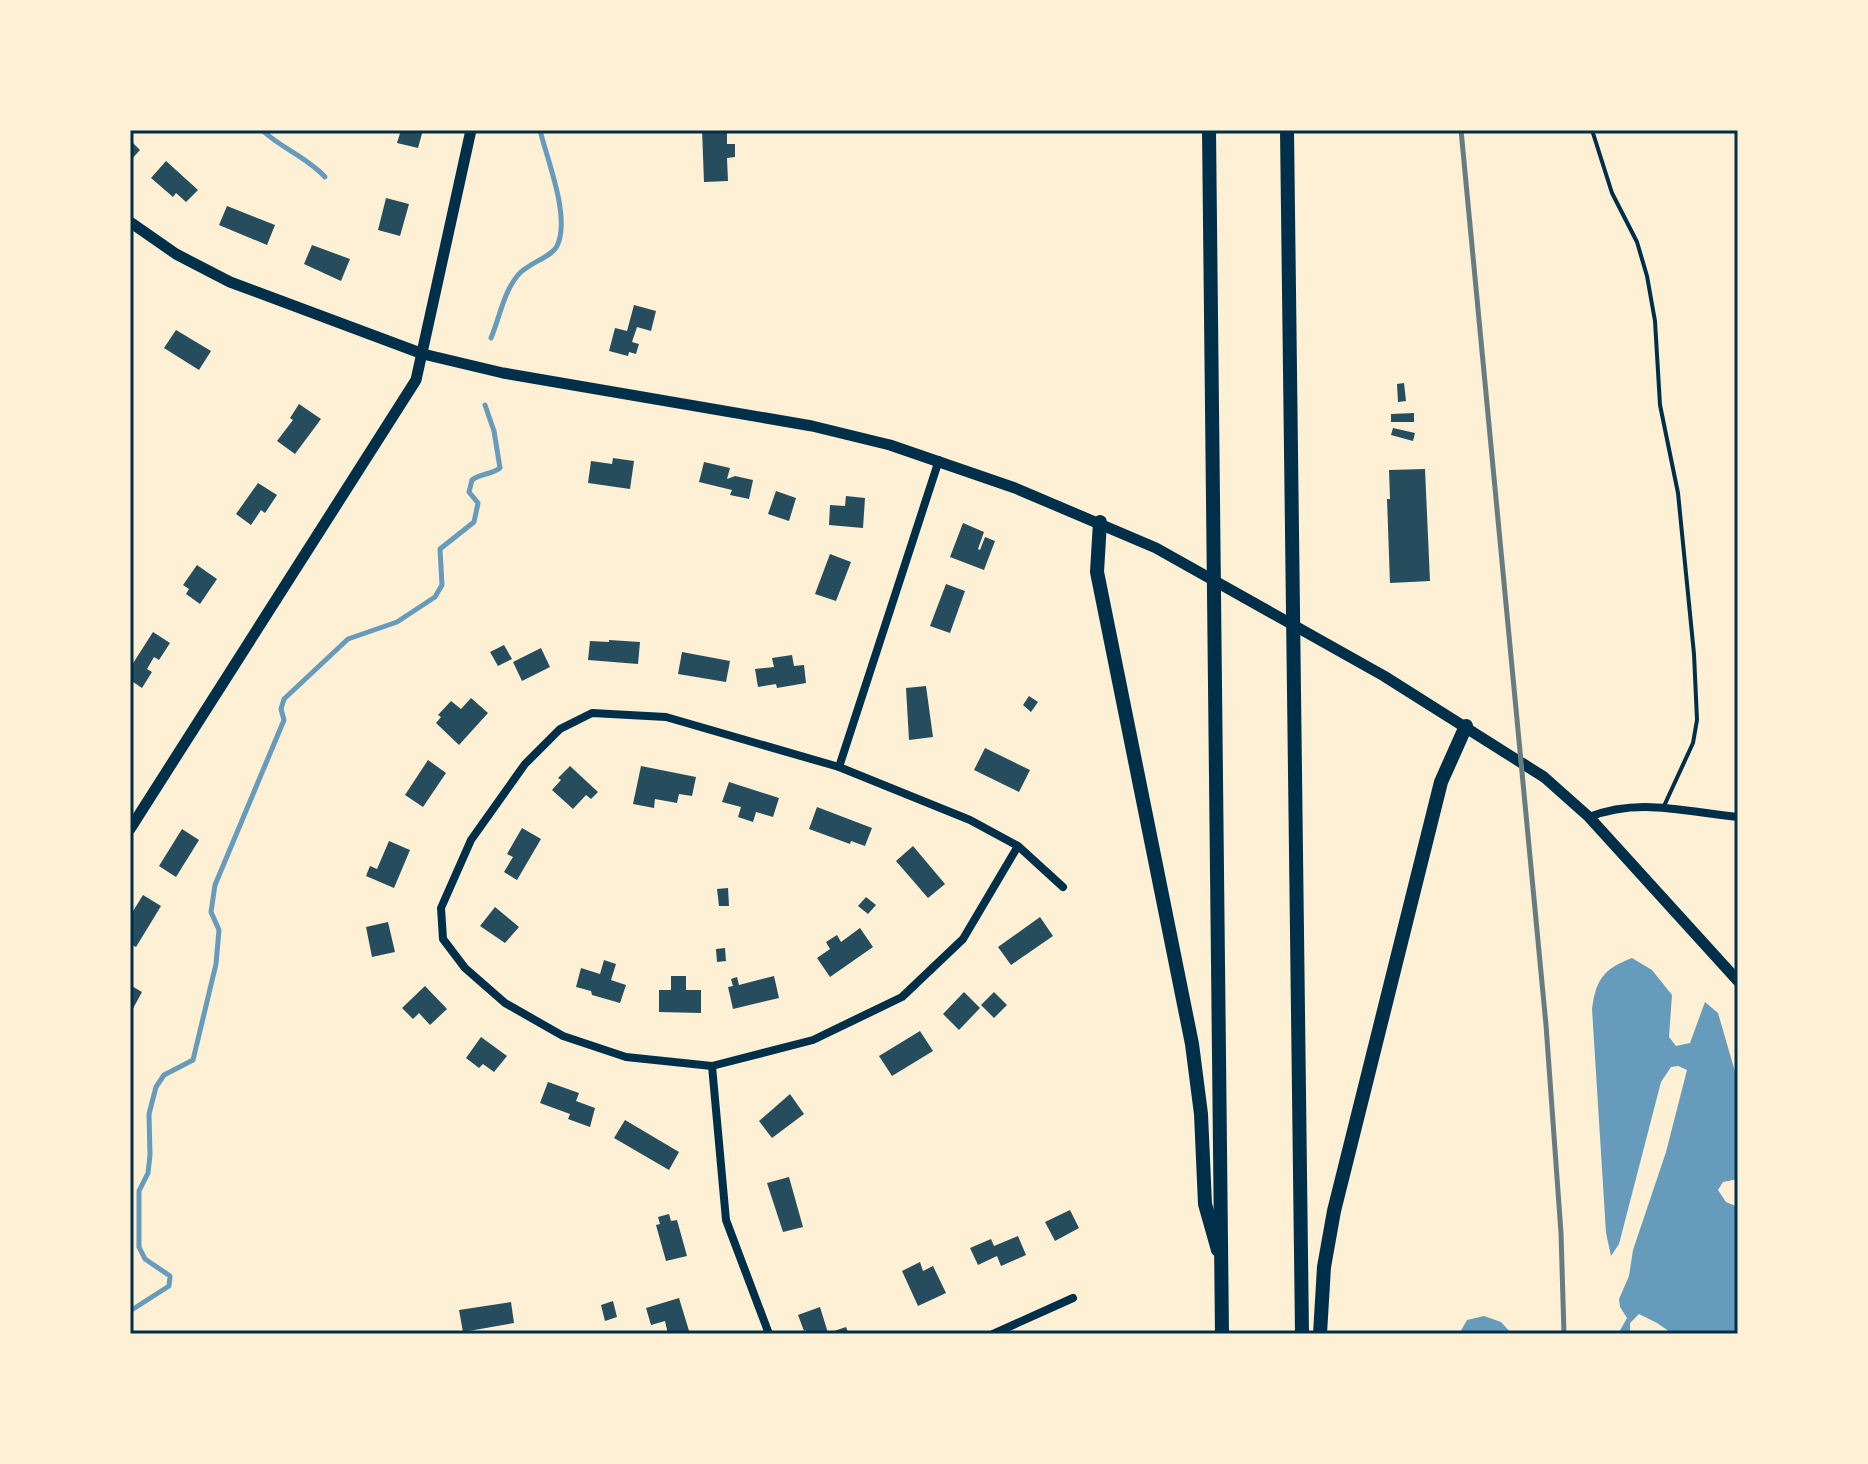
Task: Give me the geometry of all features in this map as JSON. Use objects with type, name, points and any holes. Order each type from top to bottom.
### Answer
[{"type":"highway","points":[[1209,130],[1222,1334]]},
{"type":"highway","points":[[1287,130],[1302,1334]]},
{"type":"highway","points":[[1100,522],[1097,572],[1192,1044],[1201,1114],[1205,1204],[1223,1261]]},
{"type":"highway","points":[[1320,1334],[1324,1267],[1334,1211],[1441,782],[1466,726]]},
{"type":"main road","points":[[130,829],[416,380],[471,130]]},
{"type":"main road","points":[[130,222],[176,254],[230,282],[423,354],[532,379],[812,426],[890,445],[939,460],[1100,522],[1193,568],[1466,726],[1544,777],[1589,817],[1738,981]]},
{"type":"street","points":[[839,767],[939,460]]},
{"type":"street","points":[[1018,846],[963,939],[902,997],[813,1040],[712,1066],[626,1057],[563,1036],[505,1003],[465,968],[443,939],[441,908],[471,840],[525,764],[560,729],[592,713],[666,717],[839,767],[970,820],[1018,846],[1063,887]]},
{"type":"street","points":[[1589,817],[1627,806],[1738,817]]},
{"type":"street","points":[[712,1066],[726,1220],[769,1334]]},
{"type":"street","points":[[993,1334],[1073,1298]]},
{"type":"lane","points":[[1592,130],[1612,193],[1637,242],[1647,276],[1655,321],[1660,405],[1678,493],[1694,654],[1697,720],[1693,743],[1663,808]]},
{"type":"water","points":[[1632,958],[1652,970],[1672,995],[1669,1037],[1676,1046],[1690,1043],[1705,1002],[1718,1013],[1738,1082],[1738,1179],[1723,1182],[1718,1190],[1726,1202],[1738,1207],[1738,1334],[1673,1334],[1639,1314],[1630,1323],[1630,1334],[1618,1334],[1627,1318],[1619,1299],[1629,1276],[1633,1250],[1666,1152],[1687,1070],[1671,1067],[1661,1082],[1619,1244],[1611,1256],[1606,1233],[1592,1009],[1603,977]]},
{"type":"water","points":[[1484,1316],[1501,1322],[1512,1334],[1459,1334],[1467,1320]]},
{"type":"building","points":[[401,130],[423,130],[418,148],[397,143]]},
{"type":"building","points":[[702,130],[727,130],[727,144],[735,144],[735,157],[727,158],[728,181],[704,182]]},
{"type":"building","points":[[130,140],[140,150],[130,161]]},
{"type":"building","points":[[166,161],[198,190],[186,202],[176,193],[173,197],[151,178]]},
{"type":"building","points":[[386,198],[409,204],[400,236],[378,230]]},
{"type":"building","points":[[227,206],[275,225],[267,245],[219,225]]},
{"type":"building","points":[[312,245],[350,259],[341,281],[304,264]]},
{"type":"building","points":[[634,305],[656,311],[651,331],[637,327],[632,342],[639,344],[636,354],[629,352],[628,356],[609,351],[615,328],[627,331]]},
{"type":"building","points":[[176,330],[211,351],[199,370],[164,348]]},
{"type":"building","points":[[1404,383],[1406,401],[1398,402],[1397,384]]},
{"type":"building","points":[[299,404],[321,419],[295,454],[277,441],[293,420],[290,418]]},
{"type":"building","points":[[1414,413],[1414,422],[1391,422],[1391,414]]},
{"type":"building","points":[[1393,428],[1415,433],[1413,441],[1391,435]]},
{"type":"building","points":[[613,458],[634,461],[630,489],[588,483],[591,461],[612,464]]},
{"type":"building","points":[[704,462],[730,468],[727,479],[735,476],[753,480],[749,499],[730,495],[732,490],[699,482]]},
{"type":"building","points":[[1425,469],[1430,581],[1390,583],[1389,470]]},
{"type":"building","points":[[258,483],[277,495],[265,513],[261,510],[251,525],[236,514]]},
{"type":"building","points":[[776,491],[796,498],[789,521],[768,514]]},
{"type":"building","points":[[846,496],[865,498],[863,528],[829,525],[830,505],[845,506]]},
{"type":"building","points":[[963,523],[984,532],[978,549],[985,537],[995,541],[984,570],[950,557]]},
{"type":"building","points":[[830,554],[851,562],[836,601],[815,594]]},
{"type":"building","points":[[197,565],[217,579],[200,604],[186,594],[189,589],[183,585]]},
{"type":"building","points":[[946,584],[965,591],[950,633],[930,626]]},
{"type":"building","points":[[153,632],[170,643],[159,660],[154,657],[147,669],[152,672],[142,688],[130,680],[130,668]]},
{"type":"building","points":[[590,641],[640,642],[638,664],[588,660]]},
{"type":"building","points":[[504,645],[512,659],[498,666],[490,652]]},
{"type":"building","points":[[541,648],[550,667],[522,681],[513,662]]},
{"type":"building","points":[[682,652],[730,661],[726,682],[678,674]]},
{"type":"building","points":[[792,655],[794,666],[804,665],[806,683],[777,688],[776,684],[758,687],[755,669],[774,667],[772,658]]},
{"type":"building","points":[[926,686],[933,737],[909,740],[906,688]]},
{"type":"building","points":[[1029,696],[1038,702],[1031,712],[1023,705]]},
{"type":"building","points":[[471,698],[488,713],[459,745],[436,723],[441,717],[438,715],[451,701],[461,709]]},
{"type":"building","points":[[985,748],[1030,770],[1019,792],[974,770]]},
{"type":"building","points":[[428,760],[446,773],[423,807],[405,795]]},
{"type":"building","points":[[570,766],[598,792],[591,799],[586,795],[573,809],[552,790]]},
{"type":"building","points":[[641,766],[696,777],[692,796],[679,794],[677,803],[655,799],[654,808],[633,804]]},
{"type":"building","points":[[729,782],[779,798],[773,817],[756,812],[753,822],[738,817],[741,807],[722,802]]},
{"type":"building","points":[[817,807],[872,828],[865,846],[851,841],[850,844],[809,829]]},
{"type":"building","points":[[522,828],[541,839],[517,880],[504,872],[513,857],[507,854]]},
{"type":"building","points":[[182,829],[199,840],[176,877],[159,866]]},
{"type":"building","points":[[389,841],[410,850],[394,888],[366,876],[370,866],[377,869]]},
{"type":"building","points":[[913,846],[945,884],[928,898],[896,861]]},
{"type":"building","points":[[728,888],[729,906],[719,906],[717,889]]},
{"type":"building","points":[[143,895],[161,906],[136,947],[130,944],[130,916]]},
{"type":"building","points":[[866,897],[876,905],[868,914],[858,906]]},
{"type":"building","points":[[495,907],[519,927],[505,943],[480,926]]},
{"type":"building","points":[[1040,917],[1053,936],[1011,965],[998,947]]},
{"type":"building","points":[[388,922],[395,952],[372,957],[366,927]]},
{"type":"building","points":[[860,928],[873,947],[830,977],[817,958],[830,949],[826,942],[837,935],[841,942]]},
{"type":"building","points":[[725,948],[726,961],[717,962],[716,949]]},
{"type":"building","points":[[604,960],[616,964],[611,980],[626,985],[620,1003],[576,987],[581,968],[600,974]]},
{"type":"building","points":[[671,976],[686,976],[686,990],[701,990],[701,1013],[659,1012],[659,990],[671,990]]},
{"type":"building","points":[[774,976],[779,998],[733,1009],[728,987],[733,986],[731,979],[737,977],[739,985]]},
{"type":"building","points":[[130,985],[142,992],[130,1014]]},
{"type":"building","points":[[425,986],[447,1009],[430,1025],[419,1013],[413,1019],[402,1008]]},
{"type":"building","points":[[964,992],[980,1008],[959,1030],[943,1014]]},
{"type":"building","points":[[994,992],[1007,1005],[994,1018],[981,1005]]},
{"type":"building","points":[[920,1031],[933,1051],[892,1076],[879,1056]]},
{"type":"building","points":[[481,1037],[507,1056],[494,1072],[483,1064],[479,1068],[466,1058]]},
{"type":"building","points":[[548,1082],[579,1093],[576,1101],[595,1108],[590,1127],[568,1119],[570,1114],[540,1103]]},
{"type":"building","points":[[790,1094],[804,1114],[772,1138],[759,1121]]},
{"type":"building","points":[[625,1120],[679,1152],[669,1170],[614,1138]]},
{"type":"building","points":[[789,1177],[803,1227],[783,1232],[767,1183]]},
{"type":"building","points":[[1070,1210],[1079,1228],[1055,1241],[1045,1222]]},
{"type":"building","points":[[669,1214],[671,1221],[677,1220],[687,1256],[666,1261],[656,1225],[660,1224],[658,1217]]},
{"type":"building","points":[[1018,1236],[1026,1255],[1001,1266],[997,1256],[978,1265],[970,1248],[991,1239],[994,1246]]},
{"type":"building","points":[[920,1262],[923,1271],[933,1266],[946,1293],[918,1306],[902,1271]]},
{"type":"building","points":[[679,1298],[690,1334],[668,1334],[665,1321],[651,1325],[646,1308]]},
{"type":"building","points":[[613,1301],[617,1317],[605,1321],[601,1305]]},
{"type":"building","points":[[511,1302],[514,1323],[463,1332],[459,1310]]},
{"type":"building","points":[[820,1307],[828,1333],[846,1327],[849,1334],[807,1334],[798,1315]]},
{"type":"waterway","points":[[262,130],[325,177]]},
{"type":"waterway","points":[[491,338],[513,282],[522,271],[554,250],[561,234],[560,204],[540,130]]},
{"type":"waterway","points":[[130,1311],[169,1286],[170,1276],[145,1259],[139,1247],[139,1191],[148,1173],[149,1114],[156,1087],[164,1075],[193,1060],[216,964],[219,930],[211,912],[215,885],[284,720],[281,709],[284,699],[348,639],[397,622],[435,597],[442,585],[440,549],[474,522],[478,503],[469,492],[472,480],[500,468],[494,431],[485,405]]},
{"type":"railway","points":[[1461,130],[1546,1025],[1561,1233],[1564,1334]]}]
